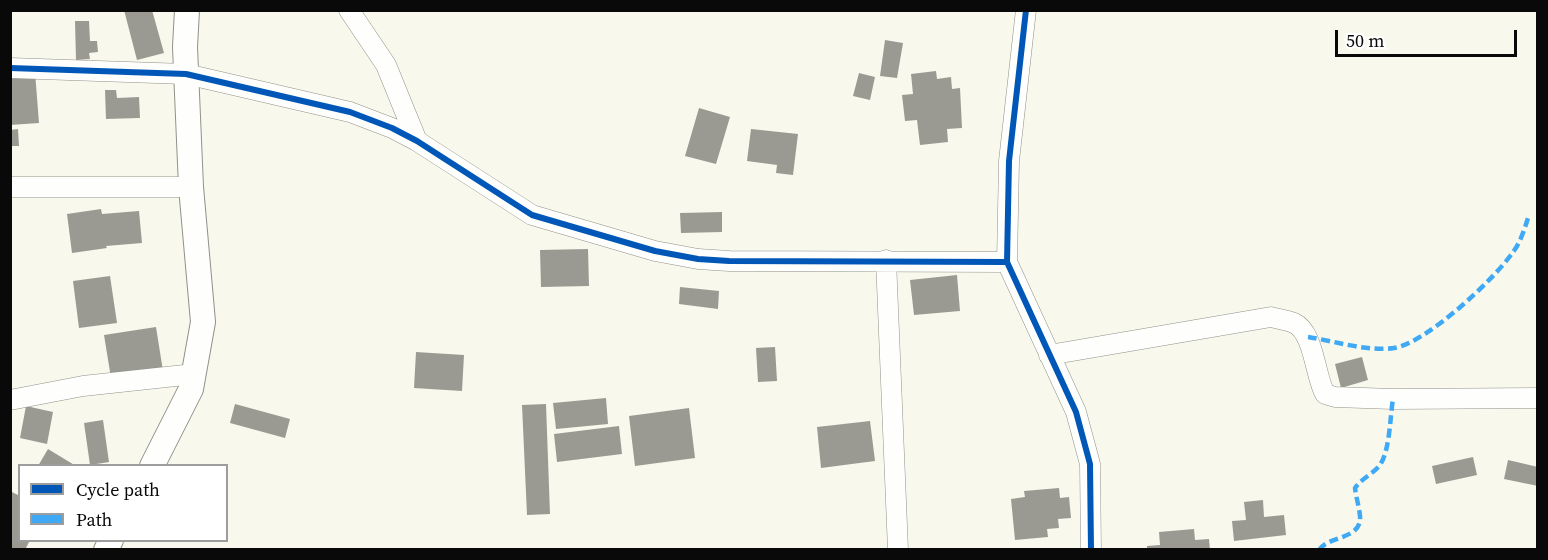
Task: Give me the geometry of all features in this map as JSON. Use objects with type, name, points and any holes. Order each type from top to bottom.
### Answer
[{"type":"street","points":[[153,464],[191,389],[203,322],[191,187],[185,47],[187,10]]},
{"type":"street","points":[[349,10],[386,65],[417,141]]},
{"type":"street","points":[[1026,10],[1009,161],[1007,262],[1076,412],[1090,464],[1091,549]]},
{"type":"street","points":[[10,68],[186,74],[350,112],[392,128],[417,141],[532,215],[655,251],[698,259],[729,261],[1007,262]]},
{"type":"street","points":[[10,187],[191,187]]},
{"type":"street","points":[[886,260],[898,549]]},
{"type":"street","points":[[1049,355],[1271,317],[1296,323],[1308,337],[1320,386],[1325,394],[1335,397],[1393,399],[1538,398]]},
{"type":"street","points":[[10,400],[82,386],[194,374]]},
{"type":"building","points":[[124,10],[152,10],[164,53],[137,60]]},
{"type":"building","points":[[75,21],[89,21],[90,41],[97,41],[98,52],[89,53],[90,59],[76,60]]},
{"type":"building","points":[[885,40],[903,43],[897,78],[880,76]]},
{"type":"building","points":[[936,71],[937,79],[951,77],[952,89],[960,88],[962,128],[947,129],[948,142],[920,145],[917,120],[905,121],[902,95],[913,94],[911,74]]},
{"type":"building","points":[[35,72],[39,123],[10,125],[10,74]]},
{"type":"building","points":[[859,73],[875,77],[870,100],[853,96]]},
{"type":"building","points":[[105,90],[116,90],[117,98],[139,97],[140,118],[106,119]]},
{"type":"building","points":[[699,108],[730,117],[716,164],[685,156]]},
{"type":"building","points":[[18,129],[19,146],[10,146],[10,130]]},
{"type":"building","points":[[751,129],[798,134],[793,175],[776,173],[777,165],[747,161]]},
{"type":"building","points":[[101,209],[102,214],[139,211],[142,243],[106,246],[107,248],[72,253],[67,214]]},
{"type":"building","points":[[722,212],[722,232],[681,233],[680,213]]},
{"type":"building","points":[[588,249],[589,286],[541,287],[540,250]]},
{"type":"building","points":[[957,275],[960,311],[914,315],[910,280]]},
{"type":"building","points":[[110,276],[117,323],[79,328],[73,281]]},
{"type":"building","points":[[680,287],[719,291],[718,309],[679,304]]},
{"type":"building","points":[[156,327],[163,371],[111,378],[104,335]]},
{"type":"building","points":[[775,347],[777,381],[758,382],[756,348]]},
{"type":"building","points":[[416,352],[464,355],[462,391],[414,388]]},
{"type":"building","points":[[1362,357],[1368,380],[1341,388],[1335,364]]},
{"type":"building","points":[[606,398],[608,424],[556,429],[553,403]]},
{"type":"building","points":[[235,404],[290,419],[285,438],[230,423]]},
{"type":"building","points":[[546,404],[550,514],[527,515],[522,405]]},
{"type":"building","points":[[26,406],[53,412],[47,444],[20,438]]},
{"type":"building","points":[[689,408],[695,458],[635,466],[629,416]]},
{"type":"building","points":[[103,420],[109,462],[90,464],[84,423]]},
{"type":"building","points":[[870,421],[875,461],[821,468],[817,427]]},
{"type":"building","points":[[619,426],[622,454],[557,462],[554,434]]},
{"type":"building","points":[[48,449],[73,464],[39,464]]},
{"type":"building","points":[[1473,457],[1477,475],[1436,484],[1432,466]]},
{"type":"building","points":[[1508,460],[1538,467],[1538,486],[1504,479]]},
{"type":"building","points":[[1059,488],[1060,498],[1069,497],[1071,518],[1058,519],[1059,528],[1047,529],[1048,537],[1015,540],[1011,499],[1025,497],[1024,491]]},
{"type":"building","points":[[10,491],[18,495],[18,542],[29,542],[25,550],[10,550]]},
{"type":"building","points":[[1263,500],[1264,517],[1284,515],[1286,535],[1234,541],[1232,521],[1246,520],[1244,502]]},
{"type":"building","points":[[1194,529],[1195,540],[1209,539],[1210,550],[1147,550],[1147,546],[1160,545],[1159,532]]},
{"type":"marked path","points":[[1308,337],[1384,349],[1408,344],[1441,323],[1491,278],[1518,244],[1529,215]]},
{"type":"marked path","points":[[1319,550],[1324,545],[1351,533],[1359,524],[1360,516],[1355,488],[1380,465],[1383,459],[1388,442],[1393,399]]},
{"type":"cycle path","points":[[1026,10],[1009,161],[1007,262],[1076,412],[1090,464],[1091,550]]},
{"type":"cycle path","points":[[10,68],[186,74],[350,112],[392,128],[417,141],[532,215],[655,251],[698,259],[729,261],[1007,262]]}]
